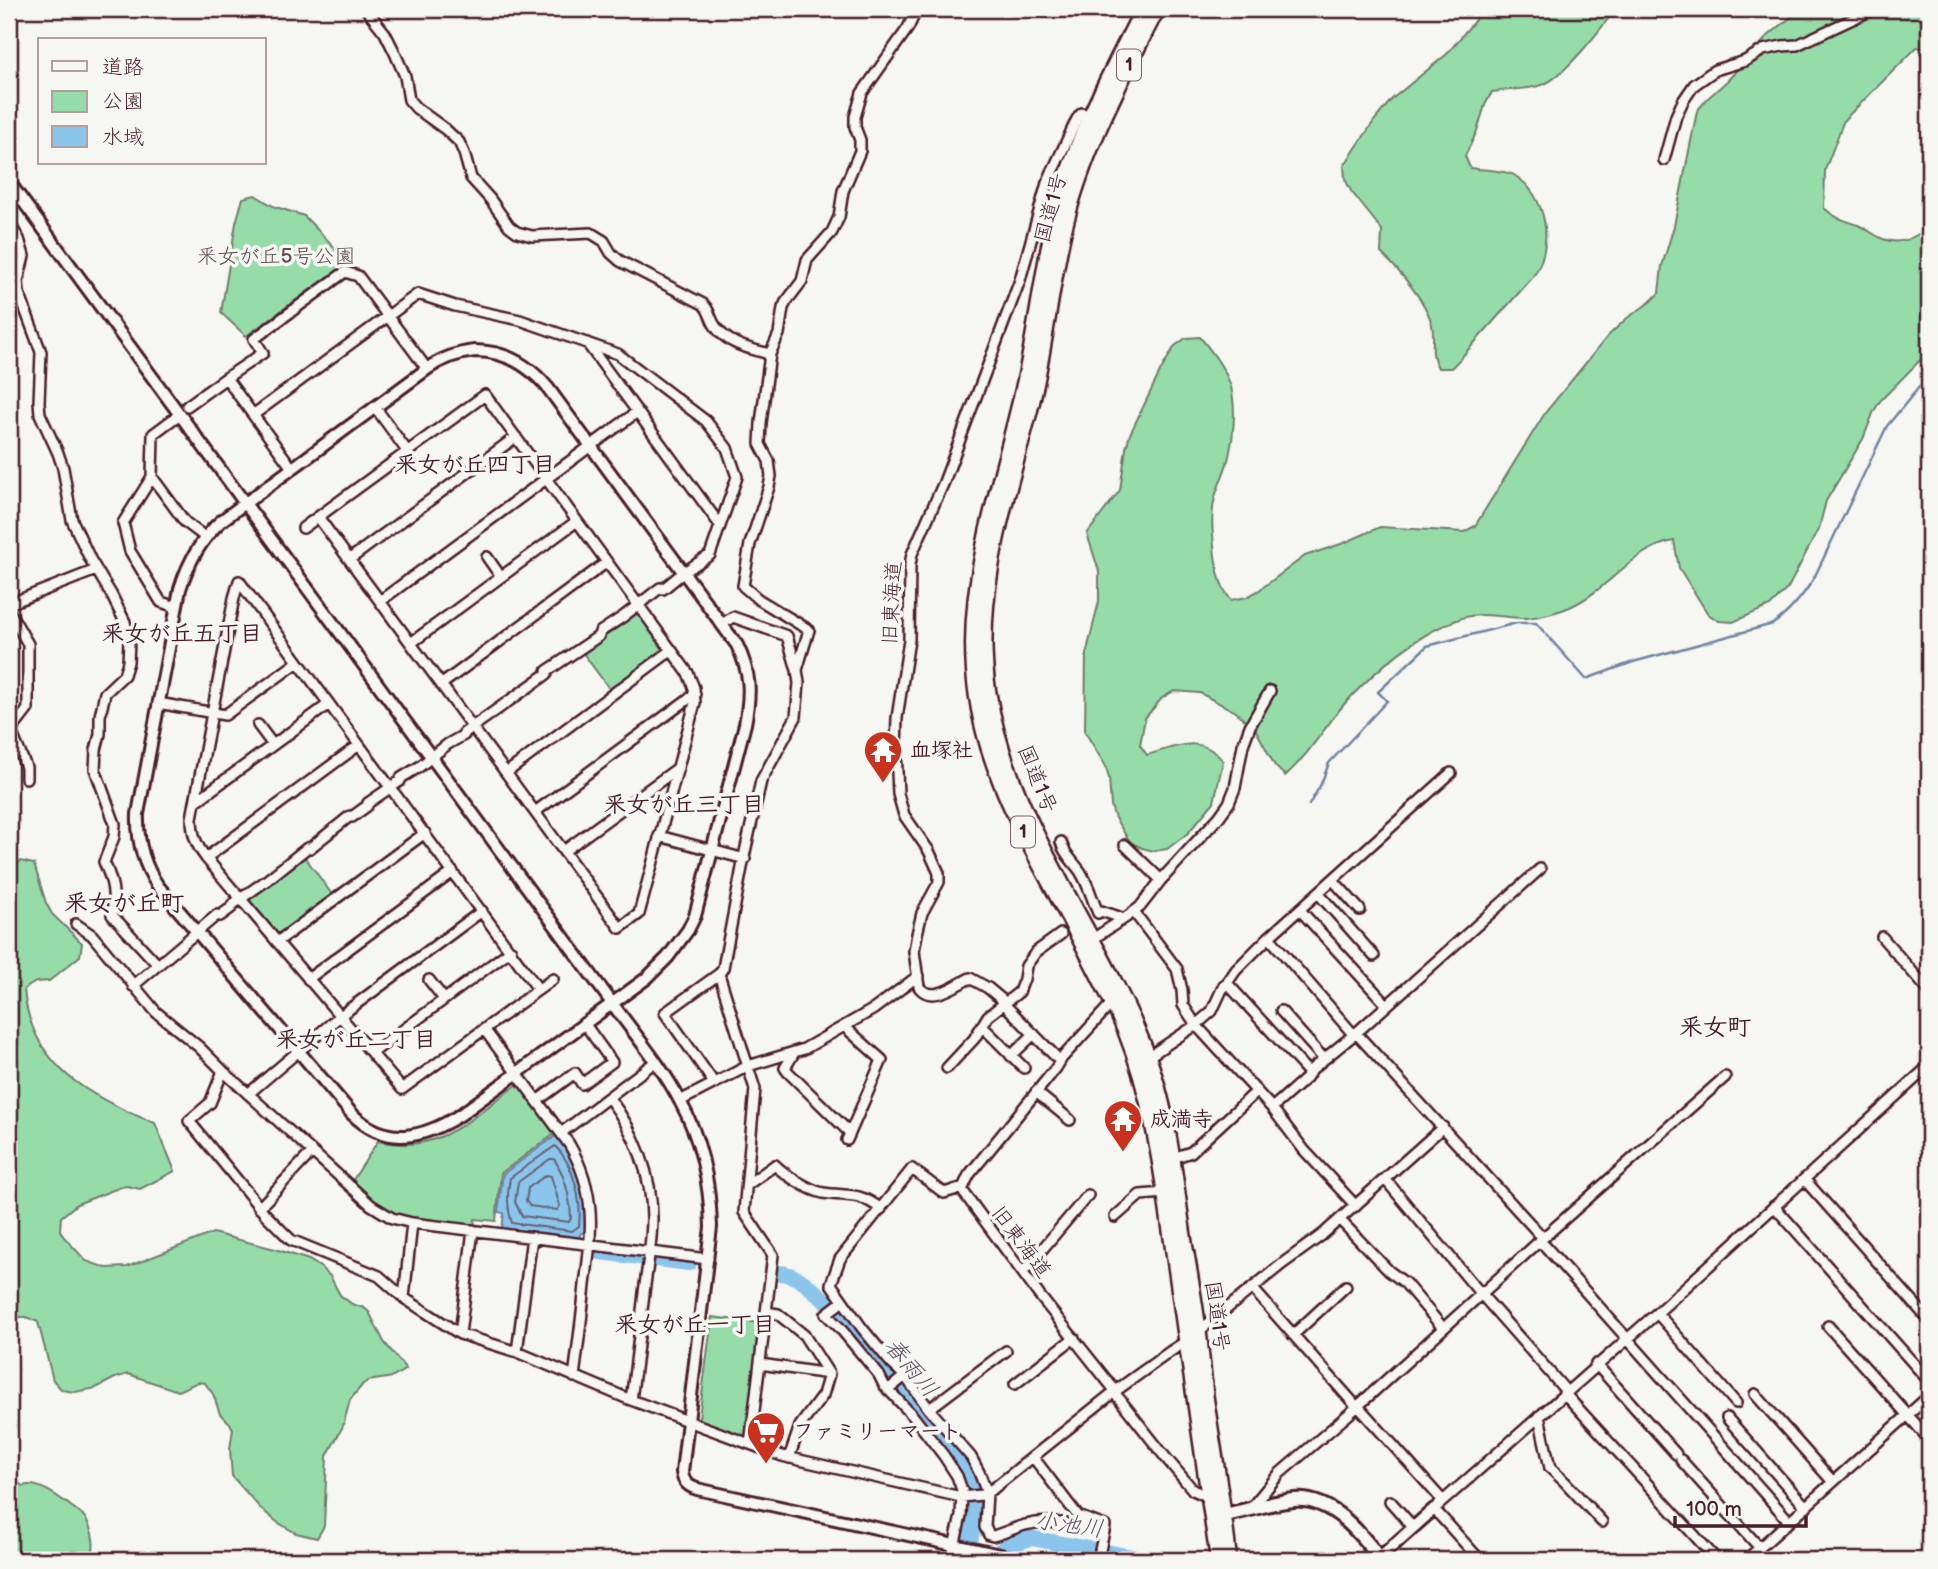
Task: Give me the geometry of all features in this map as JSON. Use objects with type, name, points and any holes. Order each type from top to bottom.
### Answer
[{"type":"highway","name":"国道1号","points":[[1157,9],[1143,17],[1069,170],[1056,215],[1023,389],[982,554],[974,603],[973,658],[978,702],[988,746],[1019,825],[1121,994],[1142,1060],[1165,1193],[1204,1384],[1224,1515],[1218,1560]]},
{"type":"highway","name":"国道1号","points":[[1088,942],[1112,1003],[1142,1060],[1162,1107],[1173,1158],[1209,1497],[1229,1560]]},
{"type":"main road","points":[[1224,1515],[1297,1500],[1321,1504],[1343,1517],[1379,1559]]},
{"type":"street","points":[[366,9],[385,33],[394,51],[405,76],[409,100],[459,142],[471,178],[509,226],[517,232],[532,236],[585,232],[598,236],[620,261],[707,307],[714,324],[724,336],[739,345],[770,354]]},
{"type":"street","points":[[797,670],[809,630],[758,599],[743,586],[750,544],[771,476],[769,461],[760,444],[770,354],[779,334],[786,302],[803,281],[807,260],[832,232],[839,217],[843,191],[860,150],[855,117],[862,93],[908,28],[917,9]]},
{"type":"street","points":[[1664,160],[1682,101],[1694,85],[1715,69],[1745,61],[1763,50],[1797,45],[1874,9]]},
{"type":"street","name":"旧東海道","points":[[918,976],[914,951],[917,934],[922,913],[939,882],[939,873],[929,851],[904,815],[898,794],[897,718],[909,640],[912,554],[944,482],[1016,292],[1047,183],[1077,119],[1082,113],[1096,118]]},
{"type":"street","points":[[9,182],[76,275],[184,410],[244,503],[612,1003],[680,1101],[697,1141],[707,1181],[711,1215],[709,1259],[682,1472],[688,1486],[786,1510],[1023,1560]]},
{"type":"street","points":[[9,223],[19,239],[24,256],[18,281],[19,293],[41,352],[40,414],[63,468],[72,520],[125,622],[129,641],[124,675],[105,693],[95,769],[114,824],[114,837],[104,862],[114,894],[112,915],[158,965]]},
{"type":"street","points":[[176,607],[161,602],[130,551],[123,523],[152,477],[153,434],[263,352],[254,340],[345,272],[358,276],[427,369]]},
{"type":"street","points":[[133,986],[217,915],[220,916],[401,778],[464,735],[660,588],[663,589],[710,555],[737,477],[727,448],[706,421],[618,354],[509,316],[455,306],[418,294],[253,415]]},
{"type":"street","points":[[587,343],[720,525]]},
{"type":"street","points":[[491,352],[511,358],[540,378],[737,645],[749,678],[749,704],[700,899],[688,930],[668,957],[654,972],[440,1128],[423,1135],[396,1136],[358,1120],[197,933],[153,878],[143,859],[139,844],[138,814],[176,607],[185,572],[193,555],[205,537],[221,521],[427,369],[445,358],[462,353],[491,352]]},
{"type":"street","points":[[226,378],[292,468]]},
{"type":"street","points":[[303,528],[407,451],[485,395],[672,650],[688,673],[695,694],[695,703],[639,914],[620,928],[318,517]]},
{"type":"street","points":[[375,407],[407,451]]},
{"type":"street","points":[[380,601],[637,412]]},
{"type":"street","points":[[350,559],[516,437]]},
{"type":"street","points":[[152,477],[185,522],[205,537]]},
{"type":"street","points":[[411,643],[577,521]]},
{"type":"street","points":[[487,557],[501,577]]},
{"type":"street","points":[[442,684],[607,562]]},
{"type":"street","points":[[9,598],[14,602],[96,570]]},
{"type":"street","points":[[538,989],[239,581],[192,818],[193,834],[198,848],[402,1089],[553,979]]},
{"type":"street","points":[[9,611],[28,644],[28,709],[11,731],[26,767],[26,778]]},
{"type":"street","points":[[714,1083],[665,1013],[719,974],[723,968],[761,781],[796,717],[799,683],[787,636],[733,617],[722,624]]},
{"type":"street","points":[[506,773],[672,650]]},
{"type":"street","points":[[158,703],[225,715],[298,662]]},
{"type":"street","points":[[1088,942],[1134,912],[1229,803],[1235,788],[1243,744],[1270,691]]},
{"type":"street","points":[[535,811],[695,694]]},
{"type":"street","points":[[195,802],[329,704]]},
{"type":"street","points":[[258,725],[273,745]]},
{"type":"street","points":[[206,858],[359,745]]},
{"type":"street","points":[[564,851],[678,768]]},
{"type":"street","points":[[1142,1060],[1212,1012],[1224,985],[1269,937],[1451,773]]},
{"type":"street","points":[[277,942],[425,833]]},
{"type":"street","points":[[659,836],[745,859]]},
{"type":"street","points":[[1061,842],[1088,887],[1094,915],[1101,911],[1119,917],[1121,921]]},
{"type":"street","points":[[1125,845],[1161,880]]},
{"type":"street","points":[[1272,1108],[1540,869]]},
{"type":"street","points":[[308,979],[453,872]]},
{"type":"street","points":[[1333,880],[1360,910]]},
{"type":"street","points":[[1318,893],[1374,956]]},
{"type":"street","points":[[1300,910],[1387,1005]]},
{"type":"street","points":[[248,1094],[340,1016],[482,911]]},
{"type":"street","points":[[1134,912],[1177,969],[1183,1005],[1196,1025],[1356,1206]]},
{"type":"street","points":[[76,924],[92,935],[156,1012],[199,1047],[379,1211],[392,1218],[412,1223],[590,1245],[649,1256],[709,1259]]},
{"type":"street","points":[[947,1068],[974,1039],[988,1016],[1019,992],[1028,962],[1040,948],[1061,934]]},
{"type":"street","points":[[1269,937],[1443,1127],[1789,1521]]},
{"type":"street","points":[[1882,937],[1929,991]]},
{"type":"street","points":[[372,1053],[511,950]]},
{"type":"street","points":[[719,974],[755,1089],[744,1212],[773,1255],[750,1444]]},
{"type":"street","points":[[918,976],[919,987],[929,995],[944,992],[970,978],[988,988],[1060,1061]]},
{"type":"street","points":[[680,1101],[748,1066],[794,1053],[845,1027],[918,976]]},
{"type":"street","points":[[429,980],[444,999]]},
{"type":"street","points":[[1227,983],[1309,1073]]},
{"type":"street","points":[[1104,1533],[1058,1522],[1046,1522],[989,1535],[985,1527],[984,1494],[971,1457],[841,1302],[832,1287],[832,1278],[840,1259],[912,1169],[944,1193],[961,1188],[1060,1061],[1112,1003]]},
{"type":"street","points":[[1281,1011],[1324,1059]]},
{"type":"street","points":[[537,1101],[575,1073],[582,1084],[612,1062],[584,1023]]},
{"type":"street","points":[[982,1026],[1024,1068]]},
{"type":"street","points":[[794,1053],[785,1068],[848,1136],[882,1060],[845,1027]]},
{"type":"street","points":[[484,1029],[575,1154],[588,1188],[592,1218],[574,1377]]},
{"type":"street","points":[[1011,1056],[1034,1034]]},
{"type":"street","points":[[561,1133],[655,1062]]},
{"type":"street","points":[[1379,1559],[1596,1364],[1657,1313],[1929,1066]]},
{"type":"street","points":[[223,1071],[210,1103],[189,1121],[260,1208],[294,1243],[379,1276],[404,1298],[460,1334],[517,1352],[631,1400],[789,1458],[964,1497],[984,1494],[1115,1392],[1214,1320],[1340,1220],[1443,1127]]},
{"type":"street","points":[[1249,1511],[1279,1474],[1725,1077]]},
{"type":"street","points":[[1173,1158],[1191,1152],[1257,1091]]},
{"type":"street","points":[[1036,1092],[1069,1120]]},
{"type":"street","points":[[609,1098],[629,1128],[639,1151],[646,1174],[652,1214],[631,1400]]},
{"type":"street","points":[[260,1208],[312,1152]]},
{"type":"street","points":[[747,1185],[775,1165],[820,1192],[856,1195],[869,1200],[880,1209]]},
{"type":"street","points":[[1385,1179],[1565,1392],[1717,1560]]},
{"type":"street","points":[[1804,1179],[1929,1320]]},
{"type":"street","name":"旧東海道","points":[[961,1188],[1038,1295],[1166,1458],[1193,1490],[1209,1497]]},
{"type":"street","points":[[1115,1217],[1140,1195],[1165,1193]]},
{"type":"street","points":[[1023,1272],[1088,1195]]},
{"type":"street","points":[[1774,1206],[1929,1381]]},
{"type":"street","points":[[1340,1220],[1405,1283],[1443,1328]]},
{"type":"street","points":[[404,1298],[412,1223]]},
{"type":"street","points":[[460,1334],[473,1230]]},
{"type":"street","points":[[517,1352],[532,1237]]},
{"type":"street","points":[[1293,1335],[1346,1286]]},
{"type":"street","points":[[1253,1289],[1356,1406],[1480,1560]]},
{"type":"street","points":[[841,1302],[826,1314],[913,1416],[957,1476],[964,1497],[958,1546],[951,1560]]},
{"type":"street","points":[[766,1312],[778,1314],[804,1335],[829,1374],[823,1395],[800,1426],[789,1458]]},
{"type":"street","points":[[1657,1313],[1736,1403]]},
{"type":"street","points":[[1828,1326],[1929,1439]]},
{"type":"street","points":[[1015,1384],[1074,1338]]},
{"type":"street","points":[[929,1409],[1006,1350]]},
{"type":"street","points":[[760,1364],[829,1374]]},
{"type":"street","points":[[1596,1364],[1760,1548]]},
{"type":"street","points":[[890,1388],[904,1377]]},
{"type":"street","points":[[1755,1394],[1833,1482]]},
{"type":"street","points":[[1746,1560],[1929,1396]]},
{"type":"street","points":[[1539,1416],[1550,1468],[1602,1522]]},
{"type":"street","points":[[1727,1418],[1806,1507]]},
{"type":"street","points":[[1033,1457],[1078,1516],[1105,1527],[1098,1560]]},
{"type":"street","points":[[1390,1501],[1413,1527]]},
{"type":"green space","points":[[1477,9],[1615,9],[1582,52],[1551,81],[1536,87],[1492,92],[1485,105],[1465,156],[1470,168],[1510,173],[1525,184],[1541,209],[1544,252],[1532,278],[1460,359],[1451,368],[1438,368],[1433,355],[1433,331],[1429,316],[1411,286],[1381,253],[1382,230],[1351,191],[1345,179],[1344,166],[1392,99],[1447,54],[1475,20]]},
{"type":"green space","points":[[1801,9],[1929,9],[1929,50],[1917,47],[1844,120],[1825,170],[1824,208],[1836,217],[1890,241],[1908,239],[1929,227],[1929,351],[1880,401],[1874,411],[1863,439],[1826,501],[1819,528],[1788,588],[1770,606],[1733,622],[1719,621],[1708,614],[1679,568],[1674,541],[1659,545],[1633,560],[1598,590],[1567,608],[1530,618],[1485,615],[1462,618],[1429,633],[1385,664],[1346,702],[1302,759],[1285,776],[1275,766],[1256,730],[1236,712],[1200,693],[1174,691],[1162,698],[1145,718],[1140,745],[1147,755],[1188,744],[1206,747],[1215,752],[1223,761],[1214,802],[1188,833],[1167,849],[1154,851],[1130,842],[1111,806],[1105,765],[1085,732],[1086,655],[1099,601],[1099,571],[1087,534],[1120,490],[1130,434],[1175,346],[1186,338],[1200,337],[1222,367],[1233,395],[1232,439],[1228,461],[1213,504],[1212,519],[1218,574],[1231,600],[1247,597],[1258,591],[1305,556],[1380,527],[1464,532],[1475,526],[1545,413],[1607,337],[1659,293],[1662,266],[1674,226],[1697,111],[1768,36]]},
{"type":"green space","name":"釆女が丘5号公園","points":[[255,195],[273,206],[304,216],[349,262],[246,336],[221,313],[236,223],[243,198]]},
{"type":"green space","points":[[637,613],[642,614],[665,646],[664,652],[611,691],[583,653]]},
{"type":"green space","points":[[305,857],[333,896],[281,935],[275,934],[249,903],[249,899]]},
{"type":"green space","points":[[20,861],[34,864],[52,914],[82,943],[80,956],[49,981],[36,982],[24,989],[29,1016],[38,1039],[51,1059],[87,1090],[155,1123],[175,1171],[140,1189],[121,1187],[77,1204],[61,1217],[60,1230],[63,1236],[86,1261],[106,1268],[127,1267],[213,1233],[309,1260],[330,1276],[340,1295],[369,1312],[384,1342],[406,1369],[393,1377],[368,1381],[350,1400],[343,1426],[327,1456],[324,1526],[317,1538],[296,1533],[277,1522],[260,1508],[232,1476],[230,1449],[233,1429],[220,1414],[213,1394],[205,1383],[198,1382],[178,1391],[128,1374],[96,1388],[75,1392],[62,1390],[53,1380],[38,1322],[19,1317],[9,1329],[9,872]]},
{"type":"green space","points":[[520,1085],[556,1133],[501,1173],[496,1221],[475,1219],[474,1225],[436,1223],[399,1216],[377,1205],[351,1183],[378,1141],[419,1143],[436,1138],[469,1121]]},
{"type":"green space","points":[[712,1317],[761,1323],[747,1435],[744,1437],[702,1422],[699,1418]]},
{"type":"green space","points":[[9,1477],[23,1486],[30,1485],[46,1490],[83,1515],[93,1538],[93,1550],[89,1560],[9,1560]]},
{"type":"water","points":[[557,1135],[572,1158],[581,1181],[587,1233],[581,1233],[578,1239],[502,1229],[504,1213],[498,1212],[503,1174]]},
{"type":"waterway","points":[[1309,805],[1329,763],[1387,701],[1378,692],[1427,646],[1517,623],[1536,623],[1586,679],[1633,662],[1773,624],[1796,603],[1814,578],[1887,426],[1929,375]]},
{"type":"waterway","name":"春雨川","points":[[597,1250],[689,1263]]},
{"type":"waterway","name":"春雨川","points":[[777,1273],[796,1277],[834,1310],[956,1456],[967,1476],[973,1497],[973,1528],[966,1560]]},
{"type":"waterway","name":"小池川","points":[[989,1560],[1008,1545],[1031,1538],[1148,1560]]},
{"type":"place","name":"血塚社","points":[[883,784]]},
{"type":"place","name":"成満寺","points":[[1123,1153]]},
{"type":"place","name":"ファミリーマート","points":[[766,1465]]},
{"type":"district","name":"釆女が丘四丁目","points":[[475,465]]},
{"type":"district","name":"釆女が丘五丁目","points":[[182,634]]},
{"type":"district","name":"釆女が丘三丁目","points":[[684,805]]},
{"type":"district","name":"釆女が丘町","points":[[124,903]]},
{"type":"district","name":"釆女町","points":[[1715,1027]]},
{"type":"district","name":"釆女が丘二丁目","points":[[356,1040]]},
{"type":"district","name":"釆女が丘一丁目","points":[[695,1325]]}]
